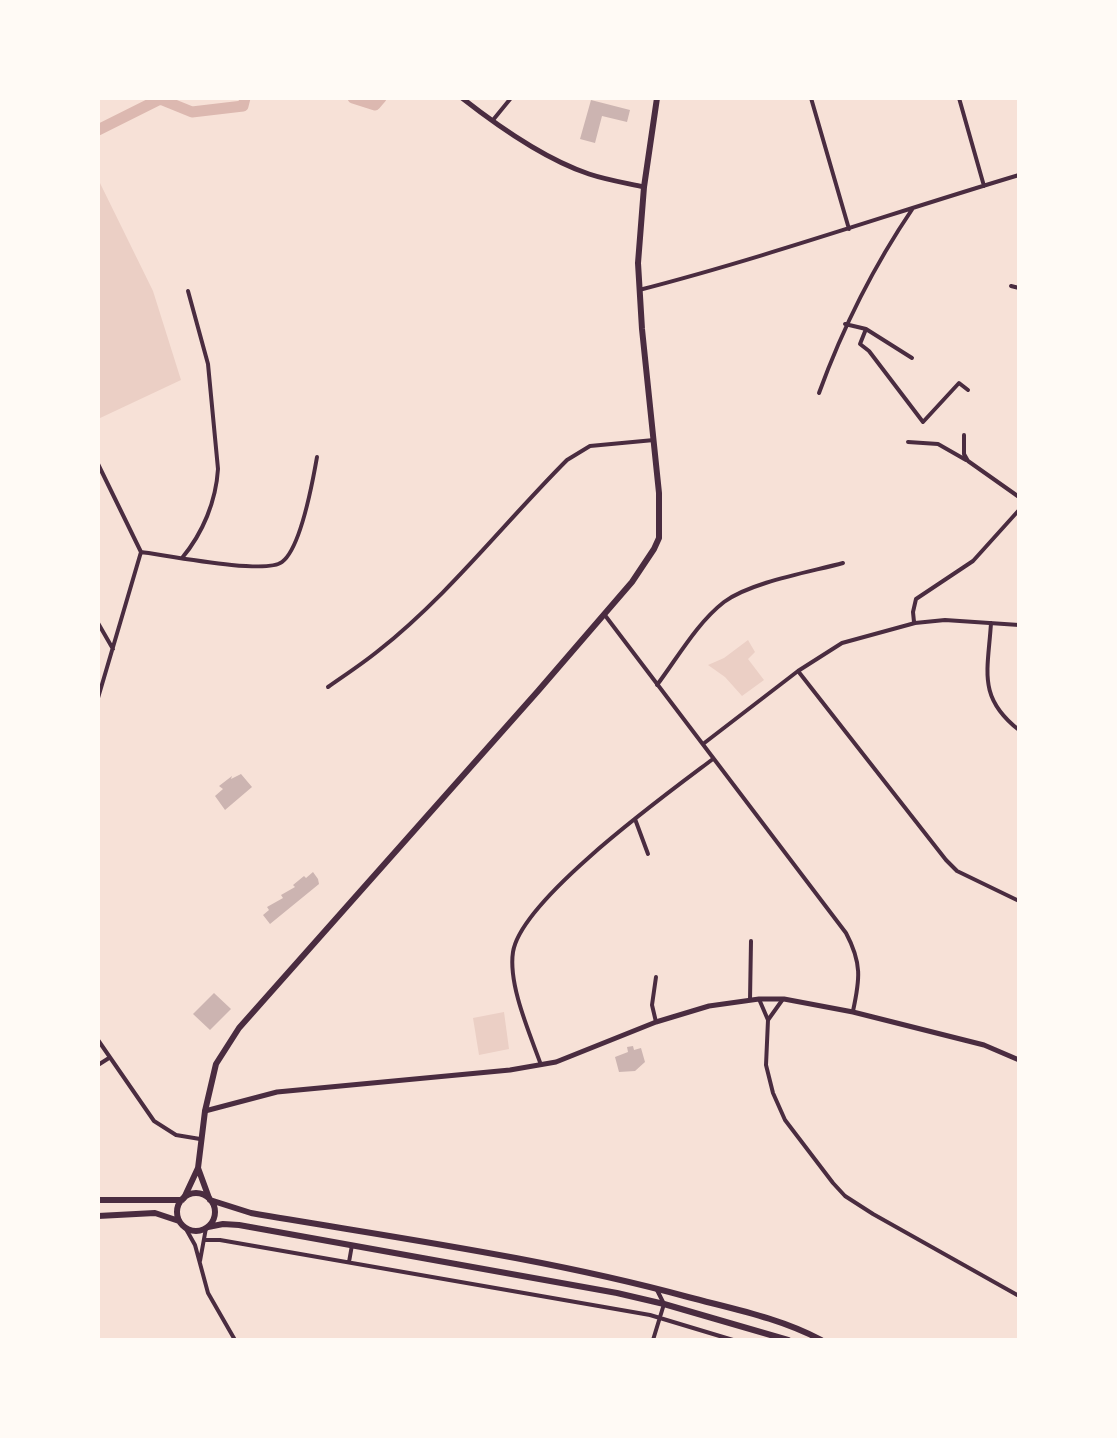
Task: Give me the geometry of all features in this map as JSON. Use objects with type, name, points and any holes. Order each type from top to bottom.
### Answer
[{"type":"main road","points":[[657,98],[644,187],[638,290],[659,493],[659,538],[644,566],[604,614],[239,1028],[216,1064],[205,1111],[198,1168],[177,1214],[186,1229],[196,1231],[223,1224],[239,1225],[352,1245],[664,1304],[788,1340]]},
{"type":"main road","points":[[198,1168],[214,1217],[207,1228]]},
{"type":"main road","points":[[98,1200],[183,1199],[194,1194],[251,1213],[481,1253],[657,1288],[785,1324],[821,1340]]},
{"type":"main road","points":[[98,1216],[155,1213],[179,1221]]},
{"type":"street","points":[[462,98],[566,165],[589,174],[644,187]]},
{"type":"street","points":[[493,120],[511,98]]},
{"type":"street","points":[[811,98],[849,229]]},
{"type":"street","points":[[959,98],[984,186]]},
{"type":"street","points":[[638,290],[849,229],[1019,175]]},
{"type":"street","points":[[819,393],[845,324],[881,255],[915,206]]},
{"type":"street","points":[[1011,286],[1019,288]]},
{"type":"street","points":[[182,558],[206,520],[217,486],[218,469],[208,364],[188,291]]},
{"type":"street","points":[[845,324],[866,329],[912,358]]},
{"type":"street","points":[[866,329],[860,344],[869,351],[923,422],[959,383],[968,390]]},
{"type":"street","points":[[964,435],[964,454],[968,461]]},
{"type":"street","points":[[328,687],[379,650],[425,608],[574,455],[590,446],[654,440]]},
{"type":"street","points":[[908,442],[938,444],[1019,497]]},
{"type":"street","points":[[141,552],[266,567],[279,565],[290,554],[300,527],[317,457]]},
{"type":"street","points":[[98,464],[141,552],[98,698]]},
{"type":"street","points":[[915,623],[913,612],[916,599],[973,561],[1019,510]]},
{"type":"street","points":[[657,685],[701,626],[724,602],[741,592],[843,563]]},
{"type":"street","points":[[604,614],[846,933],[857,955],[859,968],[853,1012]]},
{"type":"street","points":[[703,744],[798,671],[842,643],[915,623],[945,620],[1019,625]]},
{"type":"street","points":[[98,623],[114,650]]},
{"type":"street","points":[[991,623],[988,693],[995,707],[1019,730]]},
{"type":"street","points":[[798,671],[946,860],[957,871],[1019,901]]},
{"type":"street","points":[[541,1065],[512,970],[516,938],[537,910],[582,863],[713,759]]},
{"type":"street","points":[[635,819],[648,854]]},
{"type":"street","points":[[750,1000],[751,941]]},
{"type":"street","points":[[656,977],[652,1005],[656,1022]]},
{"type":"street","points":[[205,1111],[277,1092],[541,1065],[575,1056],[656,1022],[709,1006],[759,999],[784,999],[853,1012],[984,1045],[1019,1060]]},
{"type":"street","points":[[759,999],[768,1020],[766,1065],[773,1093],[785,1120],[833,1183],[845,1196],[873,1214],[1019,1296]]},
{"type":"street","points":[[768,1020],[784,999]]},
{"type":"street","points":[[98,1040],[154,1121],[176,1135],[202,1139]]},
{"type":"street","points":[[98,1065],[109,1058]]},
{"type":"street","points":[[200,1263],[207,1228]]},
{"type":"street","points":[[186,1229],[195,1245],[208,1293],[235,1340]]},
{"type":"street","points":[[204,1240],[220,1240],[349,1262],[660,1318],[733,1340]]},
{"type":"street","points":[[349,1262],[352,1245]]},
{"type":"street","points":[[653,1340],[664,1304],[657,1288]]},
{"type":"shaded area","points":[[98,179],[153,291],[181,380],[98,419]]},
{"type":"shaded area","points":[[748,640],[755,652],[748,659],[764,680],[742,696],[725,677],[708,665],[724,658]]},
{"type":"shaded area","points":[[504,1012],[509,1049],[479,1055],[473,1018]]},
{"type":"building","points":[[591,100],[630,110],[627,122],[602,116],[595,143],[580,139]]},
{"type":"building","points":[[241,774],[252,787],[225,810],[215,796],[223,789],[219,786],[232,776],[231,779]]},
{"type":"building","points":[[313,872],[319,884],[270,924],[263,915],[269,910],[267,907],[283,898],[281,895]]},
{"type":"building","points":[[214,993],[231,1009],[210,1030],[193,1014]]},
{"type":"building","points":[[633,1046],[634,1050],[641,1048],[645,1062],[635,1071],[619,1072],[615,1057],[628,1052],[627,1047]]},
{"type":"waterway","points":[[98,130],[160,99],[192,112],[243,106],[245,98]]},
{"type":"waterway","points":[[353,98],[375,105],[381,98]]}]
